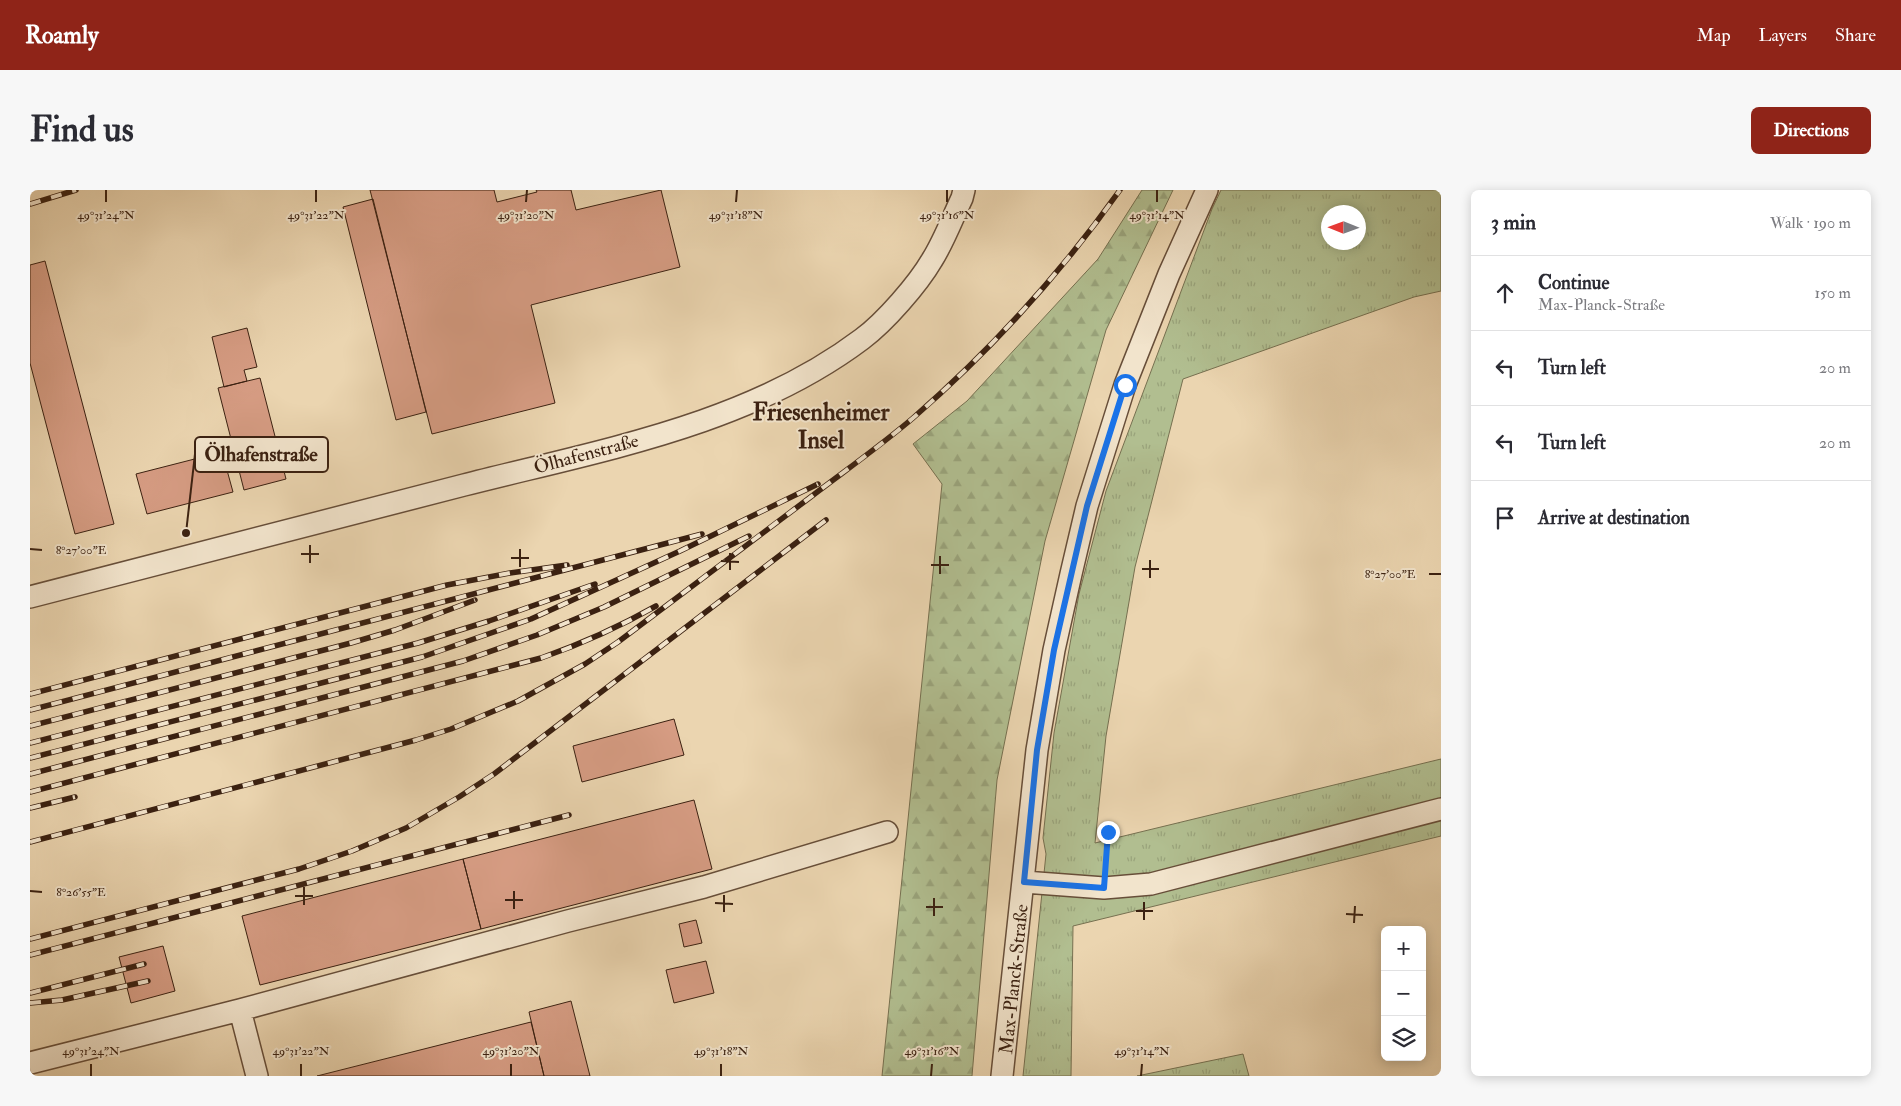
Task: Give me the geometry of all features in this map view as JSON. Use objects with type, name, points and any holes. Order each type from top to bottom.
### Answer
[{"type":"street","name":"Ölhafenstraße","points":[[30,597],[630,442],[723,414],[774,393],[821,367],[865,337],[904,298],[932,260],[962,198],[964,190]]},
{"type":"street","name":"Max-Planck-Straße","points":[[1002,1076],[1037,750],[1054,650],[1087,506],[1125,385],[1169,274],[1207,190]]},
{"type":"street","points":[[1024,882],[1104,888],[1151,884],[1441,809]]},
{"type":"street","points":[[30,1063],[240,1010],[549,926],[704,887],[887,832]]},
{"type":"street","points":[[240,1010],[256,1076]]},
{"type":"path","points":[[1104,888],[1108,832]]},
{"type":"green space","points":[[1142,190],[1173,190],[1106,330],[1045,541],[997,780],[972,1076],[882,1076],[942,484],[913,444],[967,401],[1098,259]]},
{"type":"green space","points":[[1221,190],[1441,190],[1441,291],[1414,297],[1183,379],[1135,567],[1106,736],[1095,843],[1441,759],[1441,836],[1073,926],[1071,1076],[1023,1076],[1046,854],[1043,838],[1054,733],[1079,594],[1106,491],[1212,209]]},
{"type":"green space","points":[[1243,1054],[1249,1076],[1137,1076]]},
{"type":"building","points":[[370,190],[494,190],[497,202],[537,192],[536,190],[571,190],[576,210],[661,190],[680,267],[531,305],[555,403],[432,434]]},
{"type":"building","points":[[373,199],[426,412],[396,420],[343,207]]},
{"type":"building","points":[[45,261],[114,524],[75,534],[30,363],[30,265]]},
{"type":"building","points":[[247,328],[257,367],[244,370],[247,381],[224,387],[212,337]]},
{"type":"building","points":[[260,378],[286,479],[244,490],[218,388]]},
{"type":"building","points":[[222,452],[233,492],[147,514],[136,474]]},
{"type":"building","points":[[674,719],[684,755],[582,782],[573,746]]},
{"type":"building","points":[[694,800],[712,869],[481,929],[463,859]]},
{"type":"building","points":[[463,859],[481,929],[260,985],[242,916]]},
{"type":"building","points":[[696,920],[702,943],[684,947],[679,924]]},
{"type":"building","points":[[163,946],[175,991],[131,1003],[119,957]]},
{"type":"building","points":[[706,961],[714,993],[674,1003],[666,970]]},
{"type":"building","points":[[571,1001],[590,1076],[544,1076],[529,1012]]},
{"type":"building","points":[[531,1022],[544,1076],[317,1076]]},
{"type":"railway","points":[[30,204],[76,190]]},
{"type":"railway","points":[[30,842],[416,740],[451,729],[518,701],[585,664],[618,642],[913,418],[970,366],[1023,310],[1074,251],[1120,190]]},
{"type":"railway","points":[[30,758],[422,657],[531,619],[680,551],[818,484]]},
{"type":"railway","points":[[30,939],[299,869],[352,851],[406,828],[494,774],[826,520]]},
{"type":"railway","points":[[30,710],[702,534]]},
{"type":"railway","points":[[30,774],[463,661],[537,635],[604,607],[749,536]]},
{"type":"railway","points":[[30,694],[447,585],[567,565]]},
{"type":"railway","points":[[30,743],[418,643],[489,621],[595,584]]},
{"type":"railway","points":[[30,726],[351,643],[395,630],[475,600]]},
{"type":"railway","points":[[30,792],[541,658],[600,635],[656,606]]},
{"type":"railway","points":[[30,808],[75,797]]},
{"type":"railway","points":[[30,955],[569,815]]},
{"type":"railway","points":[[30,993],[144,964]]},
{"type":"railway","points":[[30,1003],[62,1000],[148,981]]},
{"type":"place","name":"Ölhafenstraße","points":[[186,533]]},
{"type":"district","name":"Friesenheimer Insel","points":[[821,426]]},
{"type":"route","points":[[1108,832],[1104,888],[1024,882],[1037,750],[1054,650],[1087,506],[1125,385]]}]
